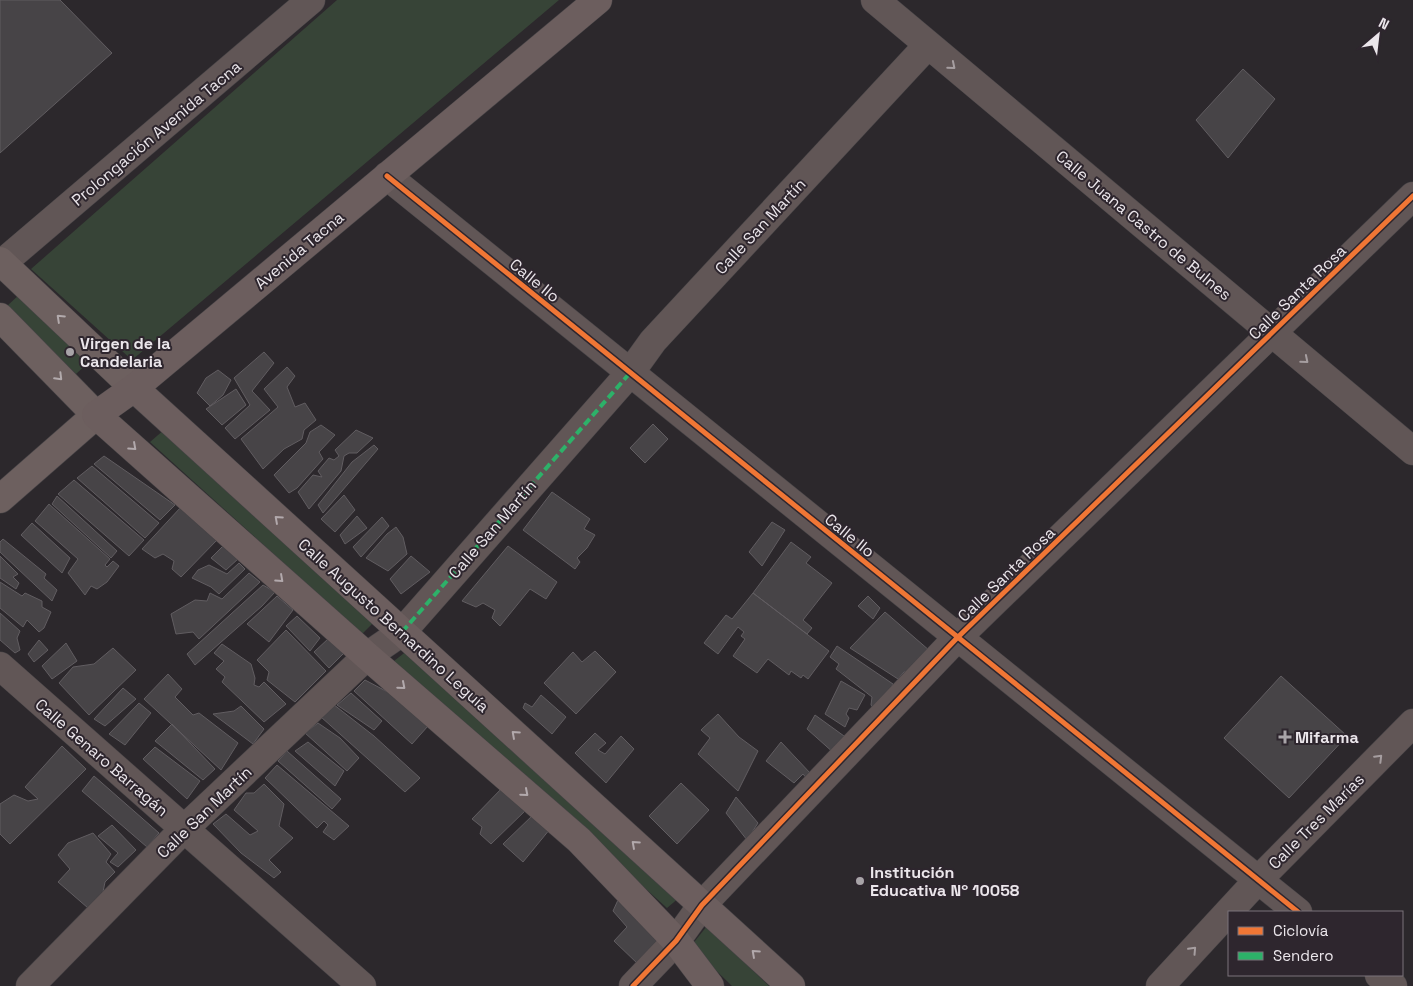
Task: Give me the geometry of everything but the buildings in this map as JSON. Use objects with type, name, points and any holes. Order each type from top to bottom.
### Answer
[{"type":"main road","name":"Avenida Tacna","points":[[0,499],[96,415],[134,388],[598,0]]},
{"type":"main road","name":"Calle Augusto Bernardino Leguía","points":[[1,263],[134,388],[791,986]]},
{"type":"main road","points":[[0,317],[96,415],[367,656],[578,840],[676,941],[710,986]]},
{"type":"street","name":"Prolongación Avenida Tacna","points":[[1,263],[311,0]]},
{"type":"street","name":"Calle Juana Castro de Bulnes","points":[[875,0],[927,46],[1413,451]]},
{"type":"street","name":"Calle San Martín","points":[[30,986],[184,829],[367,656],[402,632],[630,373],[653,341],[927,46]]},
{"type":"street","name":"Calle Ilo","points":[[387,176],[1257,881],[1297,911]]},
{"type":"street","name":"Calle Santa Rosa","points":[[633,986],[676,941],[702,905],[957,638],[1413,196]]},
{"type":"street","name":"Calle Genaro Barragán","points":[[0,666],[362,986]]},
{"type":"street","name":"Calle Tres Marías","points":[[1229,911],[1413,724]]},
{"type":"street","name":"Calle Tres Marías","points":[[1160,986],[1228,912]]},
{"type":"street","points":[[1380,976],[1393,986]]},
{"type":"green space","points":[[337,0],[559,0],[132,360],[31,269]]},
{"type":"green space","points":[[21,293],[90,361],[76,374],[7,306]]},
{"type":"green space","points":[[165,429],[376,620],[362,634],[150,442]]},
{"type":"green space","points":[[408,650],[680,897],[667,908],[394,661]]},
{"type":"green space","points":[[707,926],[769,986],[732,986],[691,946]]},
{"type":"marked path","points":[[402,632],[630,373]]},
{"type":"cycle path","points":[[387,176],[1297,911]]},
{"type":"cycle path","points":[[633,986],[676,941],[702,905],[957,638],[1413,196]]},
{"type":"place","name":"Virgen de la Candelaria","points":[[70,352]]},
{"type":"place","name":"Mifarma","points":[[1285,737]]},
{"type":"place","name":"Institución Educativa Nº 10058","points":[[860,881]]}]
